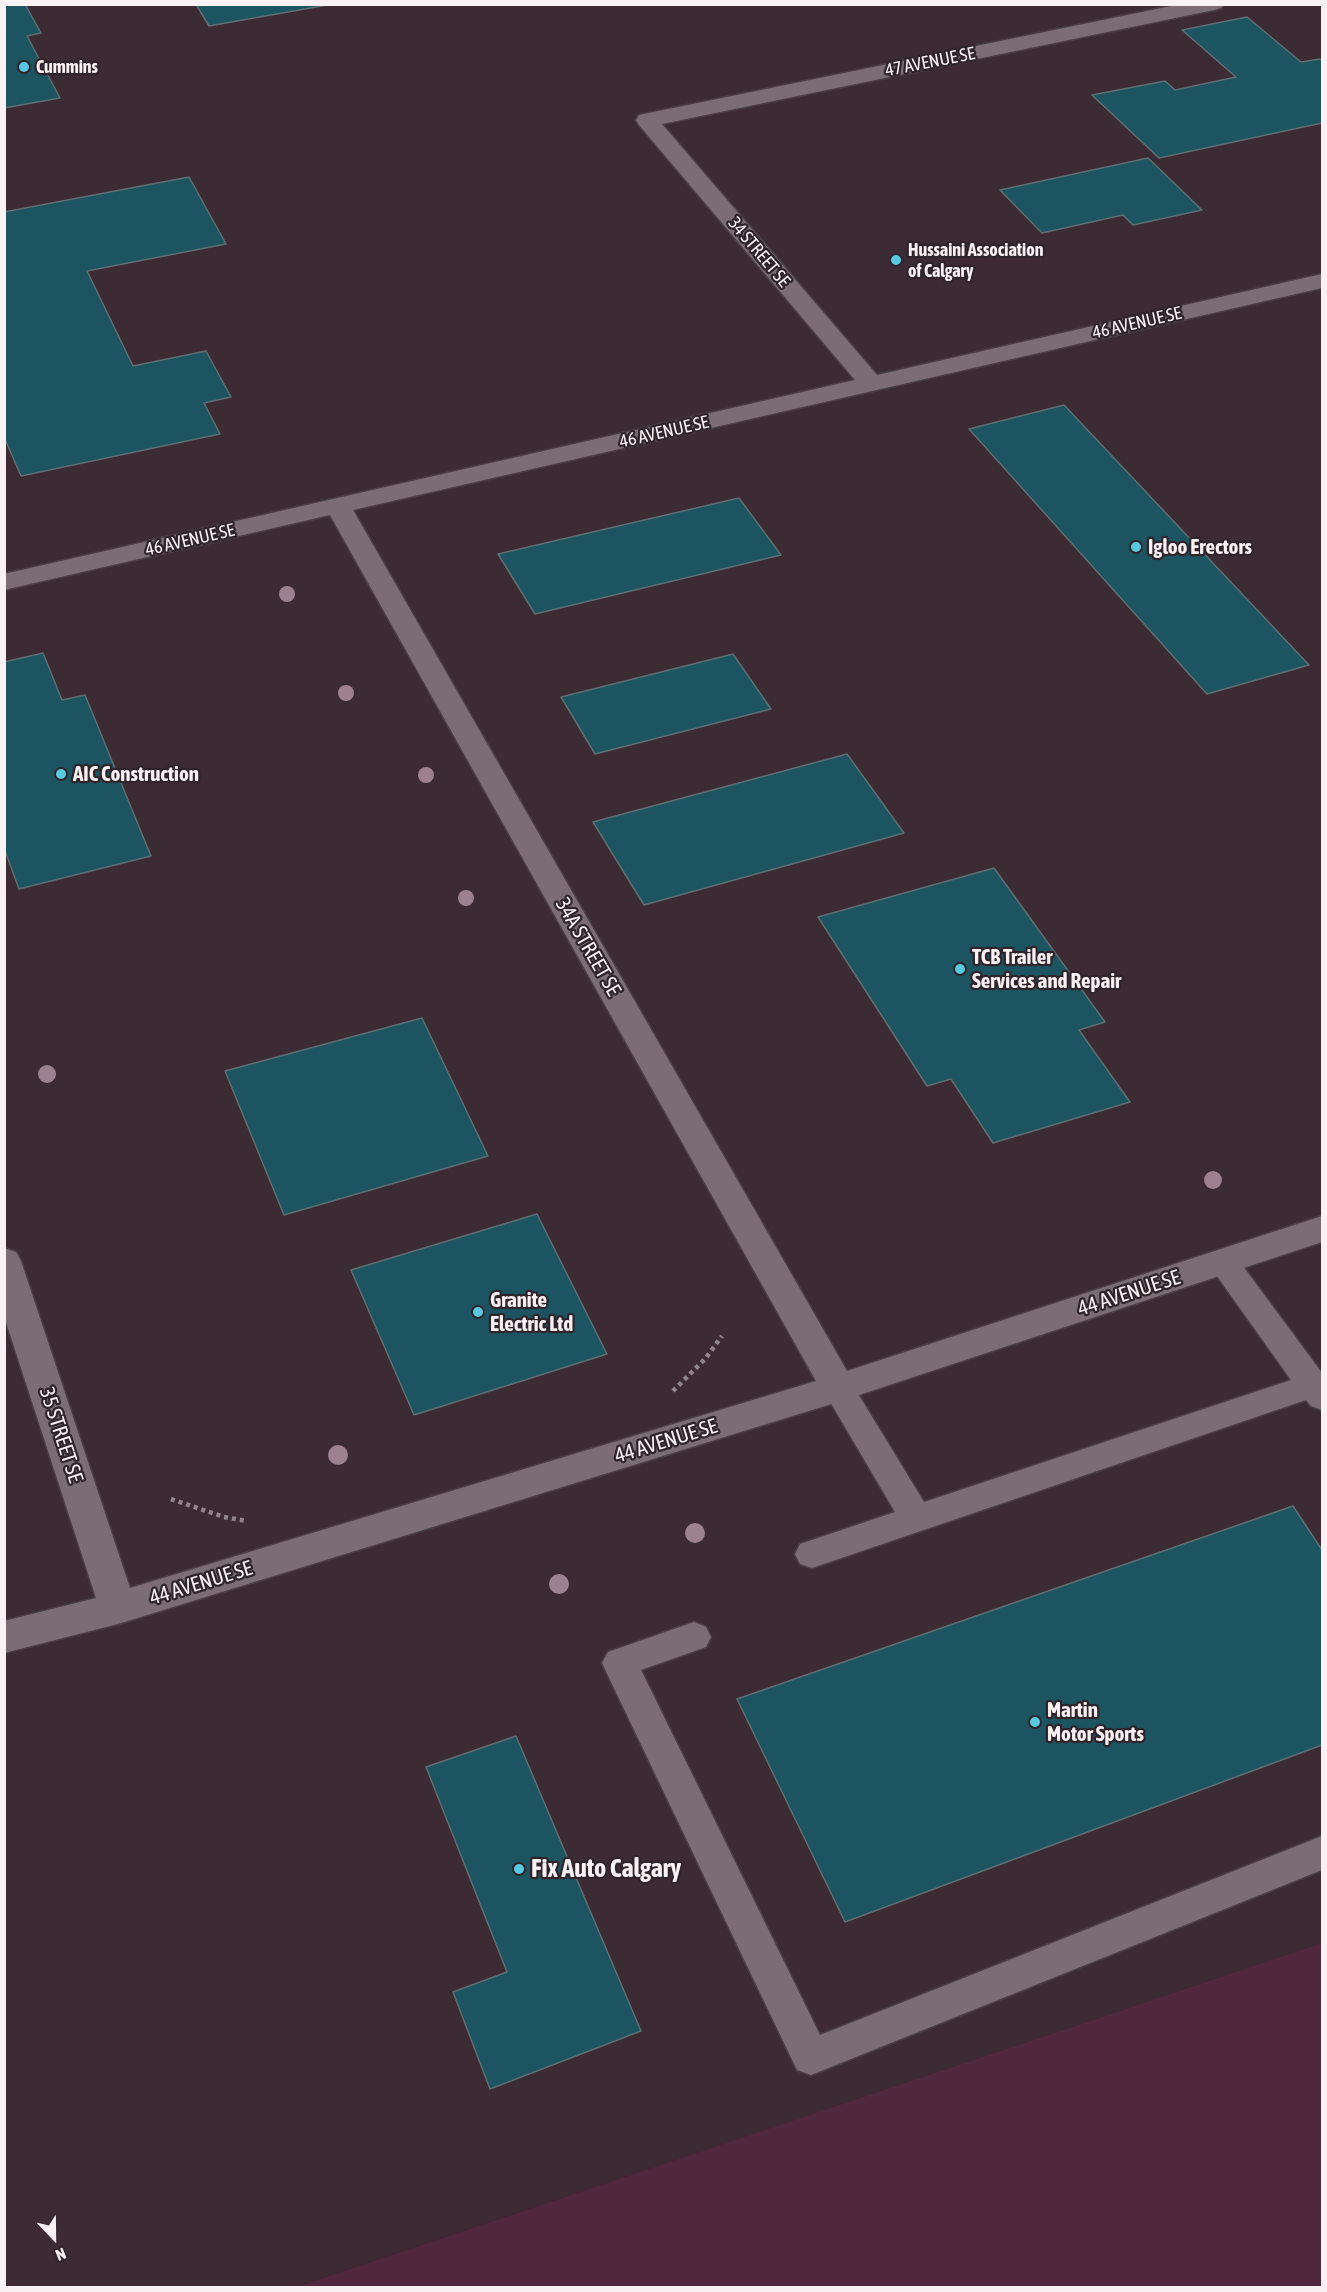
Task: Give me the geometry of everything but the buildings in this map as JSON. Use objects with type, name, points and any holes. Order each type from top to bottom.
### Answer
[{"type":"street","name":"47 AVENUE SE","points":[[647,120],[1214,4]]},
{"type":"street","name":"34 STREET SE","points":[[647,120],[871,384]]},
{"type":"street","name":"46 AVENUE SE","points":[[4,582],[1323,281]]},
{"type":"street","name":"34A STREET SE","points":[[338,506],[838,1388]]},
{"type":"street","name":"44 AVENUE SE","points":[[4,1637],[118,1608],[838,1388],[1323,1229]]},
{"type":"street","name":"35 STREET SE","points":[[4,1261],[118,1608]]},
{"type":"lane","points":[[812,1554],[1318,1391],[1223,1262]]},
{"type":"lane","points":[[838,1388],[917,1520]]},
{"type":"lane","points":[[694,1637],[620,1663],[811,2056],[1323,1853]]},
{"type":"shaded area","points":[[5,5],[1322,5],[1322,1943],[296,2287],[5,2288]]},
{"type":"shaded area","points":[[1322,1943],[1322,2287],[296,2287]]},
{"type":"place","name":"Cummins","points":[[24,67]]},
{"type":"place","name":"Hussaini Association of Calgary","points":[[896,260]]},
{"type":"place","name":"Igloo Erectors","points":[[1136,547]]},
{"type":"place","name":"AIC Construction","points":[[61,774]]},
{"type":"place","name":"TCB Trailer Services and Repair","points":[[960,969]]},
{"type":"place","name":"Granite Electric Ltd","points":[[478,1312]]},
{"type":"place","name":"Martin Motor Sports","points":[[1035,1722]]},
{"type":"place","name":"Fix Auto Calgary","points":[[519,1869]]}]
